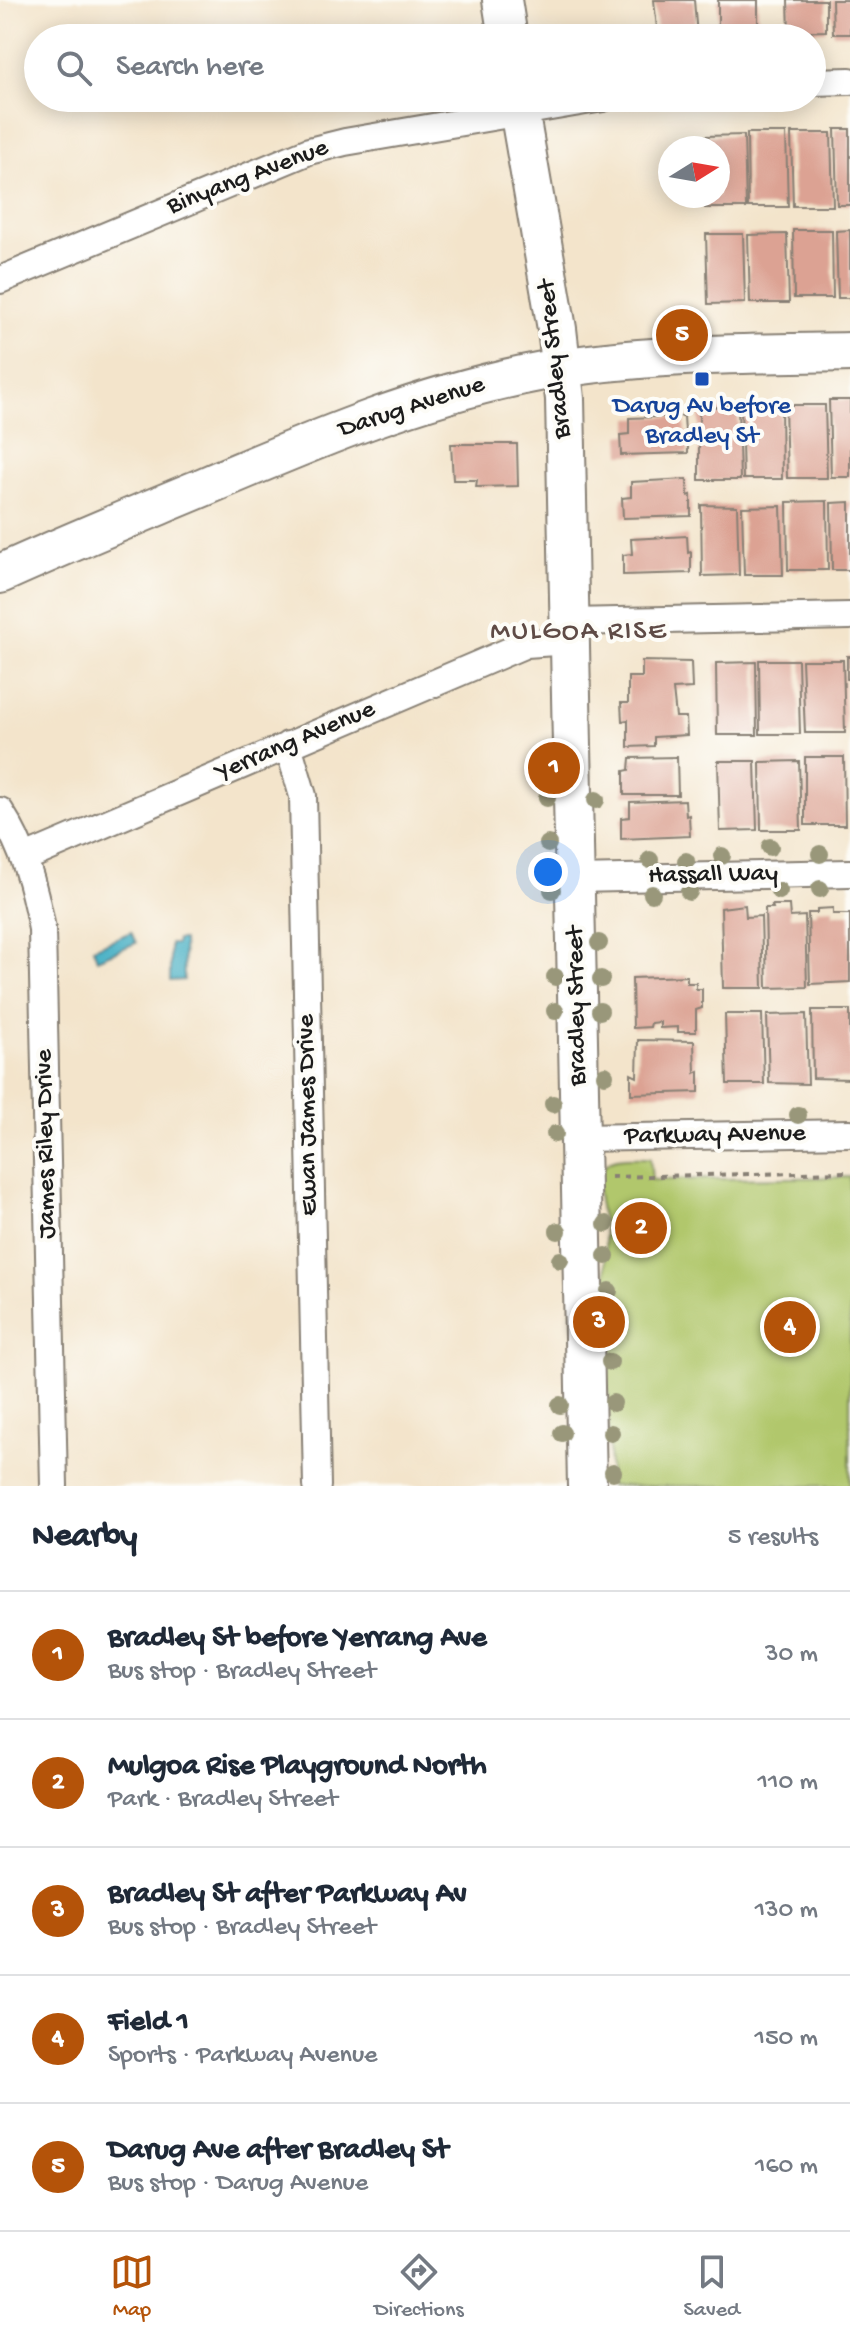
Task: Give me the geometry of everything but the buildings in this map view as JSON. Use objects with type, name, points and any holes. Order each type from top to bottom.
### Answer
[{"type":"street","points":[[502,0],[506,24]]},
{"type":"street","points":[[826,82],[850,81]]},
{"type":"street","name":"Binyang Avenue","points":[[0,280],[309,151],[485,112]]},
{"type":"street","name":"Bradley Street","points":[[519,112],[562,368],[576,879],[587,1486]]},
{"type":"street","name":"Darug Avenue","points":[[0,574],[360,421],[481,384],[562,368],[685,356],[850,352]]},
{"type":"street","name":"Yerrang Avenue","points":[[25,858],[526,644],[570,632],[850,616]]},
{"type":"street","name":"Ewan James Drive","points":[[288,745],[303,796],[317,1486]]},
{"type":"street","name":"James Riley Drive","points":[[0,811],[25,858],[36,894],[43,947],[54,1486]]},
{"type":"street","name":"Hassall Way","points":[[576,879],[850,873]]},
{"type":"street","name":"Parkway Avenue","points":[[581,1138],[850,1133]]},
{"type":"path","points":[[611,1177],[850,1172]]},
{"type":"green space","points":[[621,1158],[650,1158],[652,1180],[850,1177],[850,1486],[610,1486],[605,1233],[598,1180],[607,1163]]},
{"type":"water","points":[[131,932],[136,943],[97,959],[93,948]]},
{"type":"water","points":[[177,940],[183,940],[184,980],[170,981],[170,944],[176,944]]},
{"type":"place","name":"Darug Ave after Bradley St","points":[[682,335]]},
{"type":"place","name":"Darug Av before Bradley St","points":[[702,379]]},
{"type":"place","name":"Bradley St before Yerrang Ave","points":[[554,768]]},
{"type":"place","name":"Mulgoa Rise Playground North","points":[[641,1228]]},
{"type":"place","name":"Bradley St after Parkway Av","points":[[599,1322]]},
{"type":"place","name":"Field 1","points":[[790,1327]]},
{"type":"district","name":"MULGOA RISE","points":[[579,632]]}]
